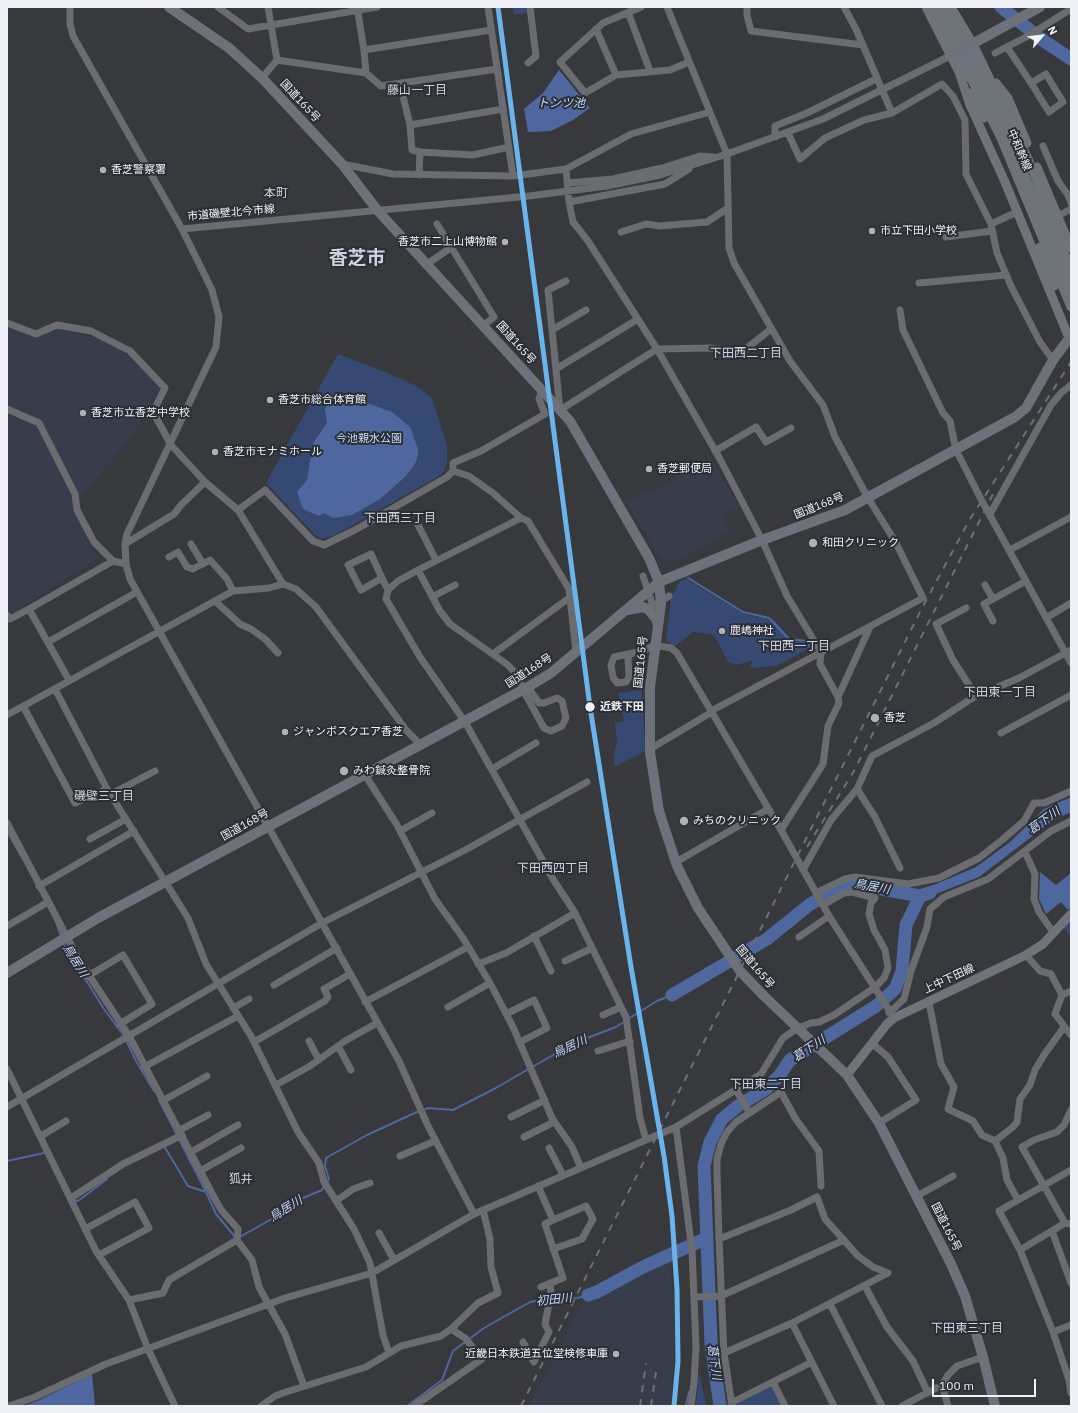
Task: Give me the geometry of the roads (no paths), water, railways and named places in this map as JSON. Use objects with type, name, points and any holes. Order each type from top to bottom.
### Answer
[{"type":"highway","name":"国道165号","points":[[169,7],[229,48],[262,78],[342,164],[378,211],[484,325],[570,421],[649,558],[659,582],[661,604],[654,645],[649,694],[650,749],[659,812],[676,862],[698,908],[734,963],[764,996],[847,1076],[879,1123],[965,1296],[983,1357],[995,1406]]},
{"type":"highway","points":[[950,56],[1033,10]]},
{"type":"highway","name":"国道168号","points":[[7,973],[62,939],[166,881],[267,826],[419,747],[552,673],[659,582],[762,540],[845,510],[1015,417],[1026,408],[1053,360],[1070,337]]},
{"type":"highway","points":[[627,610],[643,607],[648,609],[656,618],[658,625]]},
{"type":"main road","points":[[926,7],[960,75],[984,116],[1010,171],[1071,326]]},
{"type":"main road","name":"中和幹線","points":[[935,7],[1001,138],[1071,307]]},
{"type":"main road","name":"中和幹線","points":[[945,7],[1007,133],[1071,289]]},
{"type":"main road","points":[[951,7],[986,69],[1029,161],[1071,271]]},
{"type":"main road","points":[[986,69],[1008,98],[1071,248]]},
{"type":"main road","points":[[960,75],[970,104],[1070,337]]},
{"type":"main road","points":[[1010,171],[1029,204],[1052,251],[1039,211],[1029,161]]},
{"type":"main road","name":"上中下田線","points":[[847,1076],[888,1024],[892,1016],[929,1002],[1026,955],[1043,944],[1071,914]]},
{"type":"street","points":[[70,7],[70,24],[73,36],[182,229],[212,290],[219,317],[216,347],[171,445],[132,521],[125,544],[126,564],[130,579],[399,1061],[435,1141],[474,1214]]},
{"type":"street","points":[[218,7],[248,29],[272,26],[357,8],[377,7]]},
{"type":"street","points":[[262,78],[277,60],[268,7]]},
{"type":"street","points":[[488,7],[513,176]]},
{"type":"street","points":[[528,63],[536,56],[530,7]]},
{"type":"street","points":[[641,7],[603,23],[560,62],[585,93],[616,75],[670,70],[689,62]]},
{"type":"street","points":[[650,749],[712,712],[923,598],[895,541],[868,498],[834,437],[823,405],[790,361],[734,262],[729,248],[729,181],[727,154],[667,7]]},
{"type":"street","points":[[747,7],[747,15],[751,31],[864,46]]},
{"type":"street","points":[[844,7],[864,46],[876,79],[892,113]]},
{"type":"street","points":[[357,8],[366,73]]},
{"type":"street","points":[[995,53],[1028,36],[1071,9]]},
{"type":"street","points":[[628,12],[650,71]]},
{"type":"street","points":[[596,29],[616,75]]},
{"type":"street","points":[[364,50],[491,30]]},
{"type":"street","points":[[1007,47],[1030,83],[1049,112],[1063,102],[1046,74],[1030,83]]},
{"type":"street","points":[[569,202],[665,184],[698,164],[788,133],[823,119],[950,56]]},
{"type":"street","points":[[277,60],[366,73],[381,86],[497,69]]},
{"type":"street","points":[[775,137],[775,126],[807,113],[876,79]]},
{"type":"street","points":[[400,84],[410,125],[412,150],[420,152],[473,155],[509,147]]},
{"type":"street","points":[[788,133],[800,159],[825,138],[864,120],[892,113],[942,84],[949,92],[965,120],[966,174],[992,228],[997,252],[1006,275],[1040,342],[1053,360]]},
{"type":"street","points":[[410,125],[503,109]]},
{"type":"street","points":[[342,164],[393,174],[419,175],[513,176],[566,169],[631,134],[710,112]]},
{"type":"street","points":[[1043,146],[1058,181],[1068,195],[1071,203]]},
{"type":"street","points":[[419,175],[420,152]]},
{"type":"street","points":[[568,183],[613,179],[662,168],[700,156],[718,157]]},
{"type":"street","name":"市道磯壁北今市線","points":[[182,229],[378,211],[607,186],[660,175],[698,164]]},
{"type":"street","points":[[566,169],[569,202],[573,222],[588,241],[657,349],[715,451],[762,540],[787,596],[821,652],[820,664],[838,697],[839,703],[828,726],[823,764],[781,830]]},
{"type":"street","points":[[621,232],[646,224],[660,226],[707,222],[728,208]]},
{"type":"street","points":[[1058,216],[1071,209]]},
{"type":"street","points":[[946,237],[992,228],[1017,212]]},
{"type":"street","points":[[437,224],[494,317],[484,325]]},
{"type":"street","points":[[428,264],[452,247]]},
{"type":"street","points":[[919,283],[1006,275]]},
{"type":"street","points":[[566,281],[548,290],[560,410],[657,349],[710,348],[742,352],[771,329]]},
{"type":"street","points":[[552,330],[586,310]]},
{"type":"street","points":[[900,310],[903,330],[943,413],[950,421],[956,450],[1046,618],[1068,652],[1071,663]]},
{"type":"street","points":[[556,369],[638,319]]},
{"type":"street","points":[[7,323],[36,334],[57,325],[91,331],[130,352],[165,388],[153,412],[171,445],[205,482],[238,510],[283,584]]},
{"type":"street","points":[[990,514],[1052,405],[1061,393],[1071,385]]},
{"type":"street","points":[[238,510],[265,490],[313,541],[324,545],[356,530],[446,477],[453,471],[453,463],[481,451],[545,414],[539,399],[542,390]]},
{"type":"street","points":[[7,409],[39,423],[76,494],[77,510],[94,542],[113,561],[126,564]]},
{"type":"street","points":[[715,451],[756,427],[766,442],[791,428]]},
{"type":"street","points":[[453,471],[470,476],[493,493],[521,518],[528,522],[568,589],[576,652]]},
{"type":"street","points":[[125,544],[174,514],[181,505],[205,482]]},
{"type":"street","points":[[1010,550],[1071,517]]},
{"type":"street","points":[[521,518],[436,560],[398,581],[388,590],[386,599],[420,657],[465,722],[492,768],[558,888],[574,913],[621,1007],[627,1021],[640,1118],[646,1140]]},
{"type":"street","points":[[417,523],[436,560]]},
{"type":"street","points":[[191,544],[203,564]]},
{"type":"street","points":[[169,557],[178,552],[187,567],[193,569],[210,560],[227,580],[233,591]]},
{"type":"street","points":[[382,578],[361,590],[348,565],[371,554],[388,590]]},
{"type":"street","points":[[7,615],[10,619],[113,561]]},
{"type":"street","points":[[418,570],[432,598],[450,624],[508,664],[539,703],[544,703],[554,698],[562,701],[566,718],[562,726],[551,731],[544,728],[526,688]]},
{"type":"street","points":[[643,576],[652,608],[669,596]]},
{"type":"street","points":[[992,621],[984,604],[1026,581]]},
{"type":"street","points":[[7,715],[233,591],[269,588],[283,584],[296,589],[316,607],[406,730],[416,740],[419,747]]},
{"type":"street","points":[[432,598],[455,585]]},
{"type":"street","points":[[985,585],[992,599]]},
{"type":"street","points":[[48,642],[137,592]]},
{"type":"street","points":[[493,654],[569,598]]},
{"type":"street","points":[[215,601],[240,624],[251,628],[265,639],[278,653]]},
{"type":"street","points":[[1046,618],[1071,603]]},
{"type":"street","points":[[966,608],[936,624],[953,660],[976,696]]},
{"type":"street","points":[[29,609],[69,680]]},
{"type":"street","points":[[838,697],[870,627]]},
{"type":"street","points":[[630,654],[654,645],[671,648],[677,653],[781,830],[823,906],[892,1016],[904,999],[911,970],[926,928],[930,909],[944,897],[988,879],[1051,831],[1071,821]]},
{"type":"street","points":[[803,870],[831,820],[857,789],[872,756],[934,722],[976,696],[1018,678],[1068,652]]},
{"type":"street","points":[[55,689],[109,791],[188,918],[202,956],[254,1042],[298,1132],[319,1163],[324,1182],[354,1229],[368,1256],[383,1335],[389,1353]]},
{"type":"street","points":[[1001,733],[1071,695]]},
{"type":"street","points":[[23,706],[75,804],[155,771]]},
{"type":"street","points":[[492,768],[536,743]]},
{"type":"street","points":[[365,775],[400,831],[420,871],[442,909],[490,983],[520,1042],[554,1122],[572,1147],[581,1168]]},
{"type":"street","points":[[7,1107],[322,923],[420,871],[467,849],[587,782]]},
{"type":"street","points":[[857,789],[875,817],[900,868]]},
{"type":"street","points":[[816,893],[845,879],[855,877],[908,884],[939,878],[979,858],[1002,840],[1024,821],[1034,803],[1044,803],[1071,790]]},
{"type":"street","points":[[676,862],[768,809]]},
{"type":"street","points":[[400,831],[432,813]]},
{"type":"street","points":[[90,839],[126,819]]},
{"type":"street","points":[[8,826],[48,902],[62,939],[120,1024],[126,1037],[164,1100],[222,1211],[238,1229],[237,1240],[252,1260],[257,1283],[285,1334],[304,1386]]},
{"type":"street","points":[[39,886],[134,832]]},
{"type":"street","points":[[1025,852],[1035,874],[1034,899],[1039,912],[1053,932]]},
{"type":"street","points":[[9,1406],[34,1397],[95,1368],[268,1304],[372,1273],[474,1214],[676,1127],[761,1074],[778,1043],[811,1023],[819,1022],[834,1015],[874,988],[884,978],[888,968],[885,950],[874,930],[869,914],[871,903],[875,898],[852,892],[844,893],[823,906]]},
{"type":"street","points":[[7,926],[48,902]]},
{"type":"street","points":[[478,964],[506,953],[574,913]]},
{"type":"street","points":[[799,937],[829,916]]},
{"type":"street","points":[[534,936],[552,971]]},
{"type":"street","points":[[365,1002],[468,947]]},
{"type":"street","points":[[274,985],[336,948]]},
{"type":"street","points":[[566,961],[592,948]]},
{"type":"street","points":[[88,976],[123,955],[152,1004],[120,1024]]},
{"type":"street","points":[[1026,955],[1040,971],[1051,974],[1062,995]]},
{"type":"street","points":[[254,1042],[325,1001],[328,997],[324,989],[350,974]]},
{"type":"street","points":[[448,1007],[490,983]]},
{"type":"street","points":[[1071,991],[1062,995],[1054,1014],[1071,1035]]},
{"type":"street","points":[[233,1008],[249,999]]},
{"type":"street","points":[[506,1014],[534,1000],[548,1028],[520,1042]]},
{"type":"street","points":[[929,1002],[941,1064],[954,1087],[948,1109],[973,1121],[982,1135],[995,1141],[1003,1158],[1007,1180],[1018,1200]]},
{"type":"street","points":[[603,1016],[621,1007]]},
{"type":"street","points":[[144,1067],[238,1016]]},
{"type":"street","points":[[276,1085],[377,1023]]},
{"type":"street","points":[[995,1141],[1017,1122],[1020,1099],[1030,1085],[1035,1070],[1044,1055],[1064,1027]]},
{"type":"street","points":[[309,1041],[319,1060]]},
{"type":"street","points":[[598,1052],[630,1041]]},
{"type":"street","points":[[873,1044],[888,1057],[916,1100],[879,1123]]},
{"type":"street","points":[[338,1046],[352,1070]]},
{"type":"street","points":[[7,1069],[99,1255],[129,1300],[148,1349],[175,1406]]},
{"type":"street","points":[[164,1100],[206,1076]]},
{"type":"street","points":[[736,1090],[749,1112]]},
{"type":"street","points":[[812,1362],[732,1404],[724,1353],[721,1296],[718,1159],[721,1144],[727,1132],[736,1122],[781,1092],[795,1118],[819,1151],[821,1186]]},
{"type":"street","points":[[511,1117],[545,1100]]},
{"type":"street","points":[[1020,1250],[1052,1231],[1068,1224],[1043,1186],[1022,1147],[1034,1140],[1057,1132],[1064,1125],[1071,1110]]},
{"type":"street","points":[[72,1200],[123,1164],[175,1138],[208,1115]]},
{"type":"street","points":[[41,1136],[66,1120]]},
{"type":"street","points":[[524,1137],[554,1122]]},
{"type":"street","points":[[191,1152],[238,1125]]},
{"type":"street","points":[[676,1127],[691,1238],[696,1297],[695,1357],[691,1406]]},
{"type":"street","points":[[400,1156],[435,1141]]},
{"type":"street","points":[[200,1171],[241,1148]]},
{"type":"street","points":[[549,1148],[563,1175]]},
{"type":"street","points":[[1071,1170],[999,1211],[1020,1250],[1053,1332],[1069,1380],[1071,1393]]},
{"type":"street","points":[[916,1196],[953,1176]]},
{"type":"street","points":[[336,1201],[353,1189],[370,1183]]},
{"type":"street","points":[[538,1186],[553,1220]]},
{"type":"street","points":[[719,1239],[784,1213],[817,1197],[822,1213],[844,1240],[865,1262],[888,1273],[792,1323],[724,1353]]},
{"type":"street","points":[[86,1229],[135,1202],[149,1228],[99,1255]]},
{"type":"street","points":[[541,1287],[563,1278],[553,1249],[545,1224],[586,1206],[593,1219],[582,1239],[553,1249]]},
{"type":"street","points":[[261,1406],[275,1396],[304,1386],[355,1372],[410,1342],[441,1336],[451,1329],[473,1306],[498,1293],[491,1267],[490,1234],[483,1210]]},
{"type":"street","points":[[1052,1231],[1071,1283]]},
{"type":"street","points":[[379,1233],[394,1260]]},
{"type":"street","points":[[129,1300],[163,1293],[169,1280],[237,1240]]},
{"type":"street","points":[[696,1297],[721,1296],[844,1240]]},
{"type":"street","points":[[523,1342],[534,1362],[549,1332],[545,1324],[551,1293],[550,1283]]},
{"type":"street","points":[[865,1286],[887,1326],[913,1360],[928,1393]]},
{"type":"street","points":[[830,1304],[882,1406]]},
{"type":"street","points":[[792,1323],[834,1406]]},
{"type":"street","points":[[1053,1332],[1071,1325]]},
{"type":"street","points":[[414,1406],[482,1359],[467,1340],[451,1329]]},
{"type":"street","points":[[902,1406],[942,1385],[948,1375],[957,1366],[983,1357]]},
{"type":"street","points":[[773,1382],[785,1406]]},
{"type":"street","points":[[942,1385],[948,1406]]},
{"type":"water","name":"トンツ池","points":[[559,70],[590,108],[573,120],[551,131],[528,132],[524,109],[543,93]]},
{"type":"water","points":[[344,395],[392,412],[410,427],[418,449],[418,455],[416,462],[406,476],[380,499],[352,515],[334,518],[323,513],[319,516],[303,509],[297,492],[307,480],[313,443],[327,423],[325,409],[331,397],[339,401]]},
{"type":"water","points":[[1071,797],[1071,812],[1052,821],[979,877],[926,898],[920,904],[912,899],[915,891],[976,867],[1010,842],[1044,809]]},
{"type":"water","points":[[1040,872],[1056,885],[1071,873],[1071,907],[1068,910],[1061,902],[1046,914],[1039,899]]},
{"type":"water","points":[[92,1374],[95,1406],[23,1406],[37,1401]]},
{"type":"waterway","points":[[1001,7],[1041,39],[1071,59]]},
{"type":"waterway","points":[[688,578],[743,612],[769,618],[789,639],[807,641],[812,650]]},
{"type":"waterway","name":"鳥居川","points":[[7,831],[22,858]]},
{"type":"waterway","name":"鳥居川","points":[[672,995],[767,939],[809,905],[835,889],[849,883],[920,896]]},
{"type":"waterway","name":"葛下川","points":[[720,1406],[711,1343],[704,1166],[710,1142],[722,1119],[738,1106],[766,1089],[780,1075],[790,1060],[876,1006],[895,989],[902,971],[906,925],[920,896],[930,893]]},
{"type":"waterway","name":"鳥居川","points":[[56,922],[61,937]]},
{"type":"waterway","name":"鳥居川","points":[[63,943],[104,1009],[124,1036]]},
{"type":"waterway","name":"鳥居川","points":[[628,1019],[657,1001],[672,995]]},
{"type":"waterway","name":"鳥居川","points":[[423,1110],[428,1108],[453,1110],[494,1089],[574,1043],[616,1027],[624,1022]]},
{"type":"waterway","name":"鳥居川","points":[[126,1040],[136,1061],[154,1091]]},
{"type":"waterway","name":"鳥居川","points":[[159,1100],[177,1135]]},
{"type":"waterway","name":"鳥居川","points":[[327,1182],[329,1179],[325,1166],[326,1158],[367,1135],[419,1111]]},
{"type":"waterway","name":"鳥居川","points":[[179,1139],[206,1192]]},
{"type":"waterway","points":[[164,1146],[188,1186],[206,1192],[216,1214],[235,1237]]},
{"type":"waterway","points":[[7,1161],[44,1153]]},
{"type":"waterway","points":[[73,1200],[78,1201],[107,1179]]},
{"type":"waterway","name":"鳥居川","points":[[238,1238],[277,1216],[303,1198],[322,1190],[324,1186]]},
{"type":"waterway","name":"初田川","points":[[588,1295],[597,1292],[643,1267],[707,1238]]},
{"type":"waterway","name":"初田川","points":[[553,1299],[578,1298],[588,1295]]},
{"type":"waterway","name":"初田川","points":[[407,1406],[442,1380],[453,1351],[484,1328],[530,1302],[548,1299]]},
{"type":"waterway","points":[[686,1406],[689,1392]]},
{"type":"railway","points":[[521,1406],[921,610],[970,519],[1071,362]]},
{"type":"railway","points":[[807,847],[854,771],[996,488]]},
{"type":"railway","points":[[640,1406],[646,1363]]},
{"type":"railway","points":[[651,1406],[656,1372]]},
{"type":"place","name":"香芝警察署","points":[[103,170]]},
{"type":"place","name":"市立下田小学校","points":[[872,231]]},
{"type":"place","name":"香芝市二上山博物館","points":[[505,242]]},
{"type":"place","name":"香芝市総合体育館","points":[[270,400]]},
{"type":"place","name":"香芝市立香芝中学校","points":[[83,413]]},
{"type":"place","name":"香芝市モナミホール","points":[[215,452]]},
{"type":"place","name":"香芝郵便局","points":[[649,469]]},
{"type":"place","name":"和田クリニック","points":[[813,543]]},
{"type":"place","name":"鹿嶋神社","points":[[722,631]]},
{"type":"place","name":"近鉄下田","points":[[590,707]]},
{"type":"place","name":"香芝","points":[[875,718]]},
{"type":"place","name":"ジャンボスクエア香芝","points":[[285,732]]},
{"type":"place","name":"みわ鍼灸整骨院","points":[[344,771]]},
{"type":"place","name":"みちのクリニック","points":[[684,821]]},
{"type":"place","name":"近畿日本鉄道五位堂検修車庫","points":[[616,1354]]},
{"type":"district","name":"藤山一丁目","points":[[417,91]]},
{"type":"district","name":"本町","points":[[276,194]]},
{"type":"district","name":"香芝市","points":[[357,259]]},
{"type":"district","name":"下田西二丁目","points":[[746,354]]},
{"type":"district","name":"下田西三丁目","points":[[400,519]]},
{"type":"district","name":"下田西一丁目","points":[[794,647]]},
{"type":"district","name":"下田東一丁目","points":[[1000,693]]},
{"type":"district","name":"磯壁三丁目","points":[[104,797]]},
{"type":"district","name":"下田西四丁目","points":[[553,869]]},
{"type":"district","name":"下田東二丁目","points":[[766,1085]]},
{"type":"district","name":"狐井","points":[[241,1180]]},
{"type":"district","name":"下田東三丁目","points":[[967,1329]]},
{"type":"park label","name":"今池親水公園","points":[[369,439]]}]
